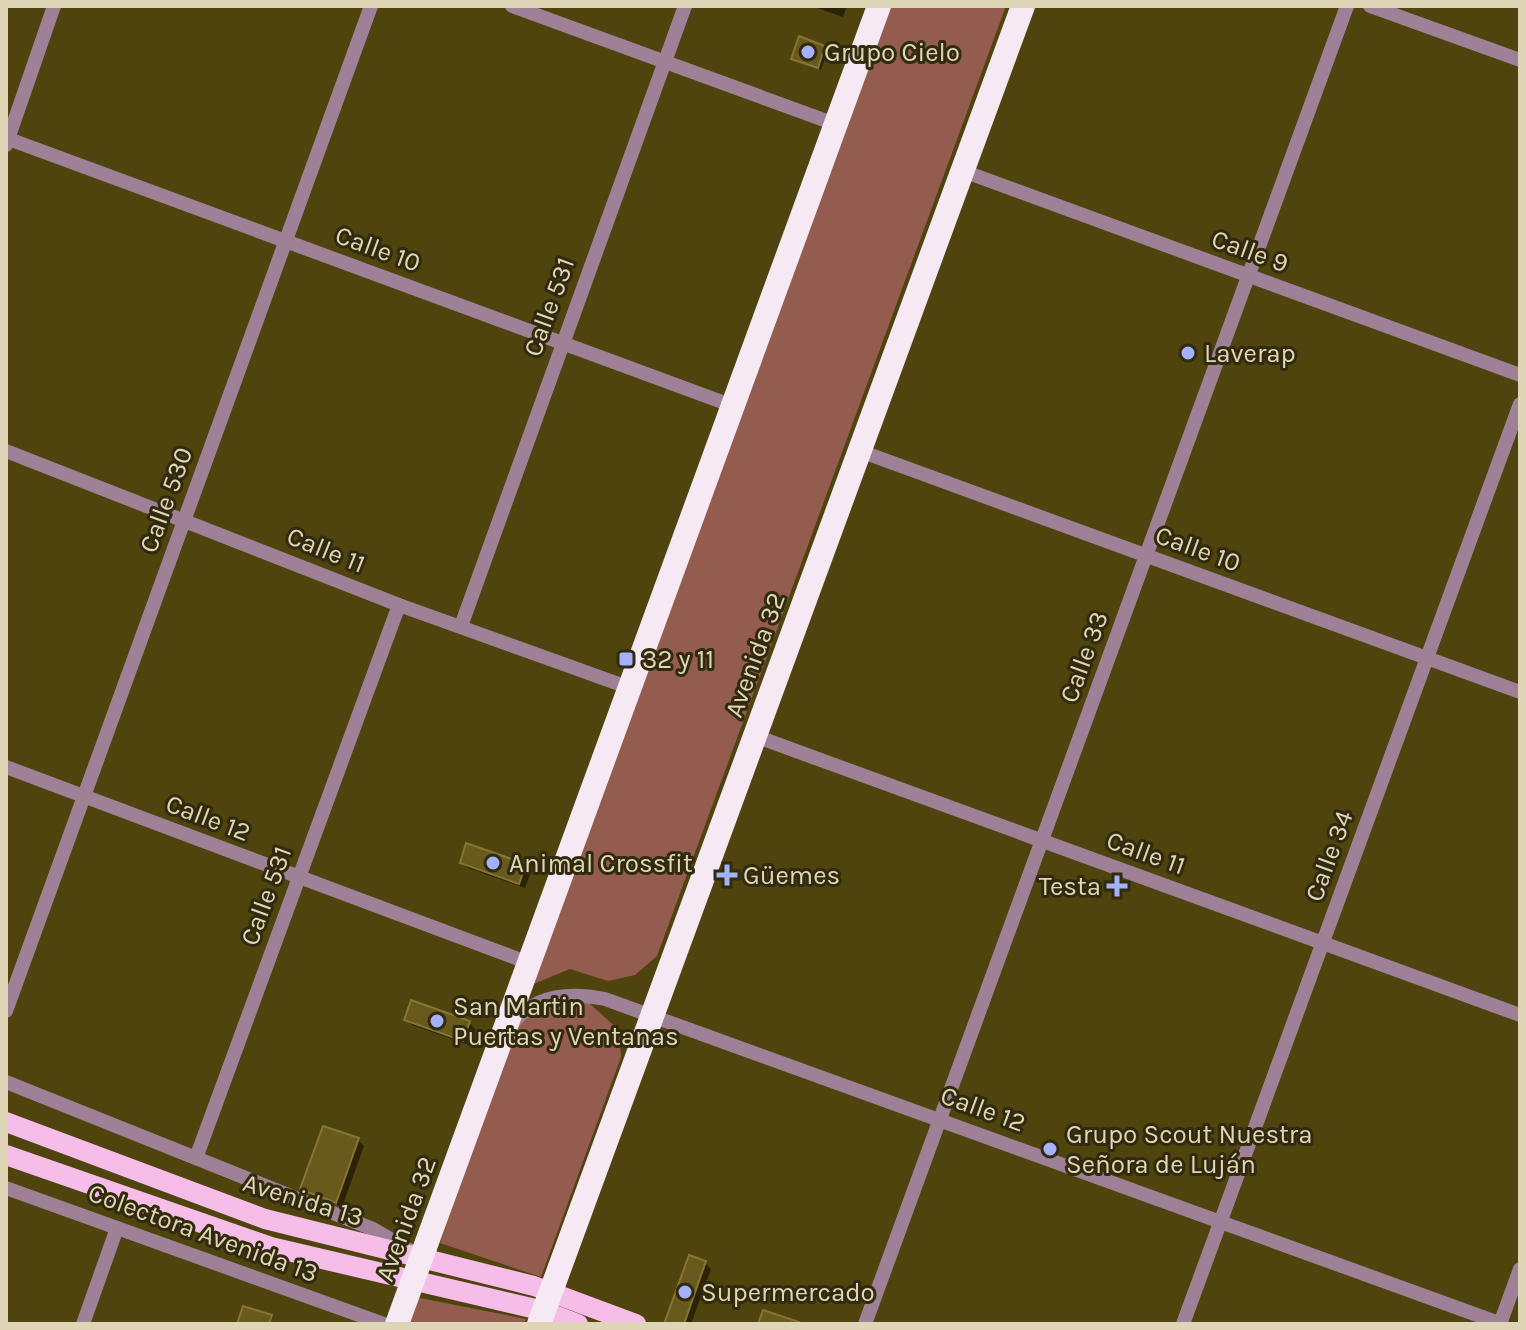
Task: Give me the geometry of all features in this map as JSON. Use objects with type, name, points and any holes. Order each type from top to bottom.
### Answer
[{"type":"highway","name":"Avenida 32","points":[[397,1324],[879,6]]},
{"type":"highway","name":"Avenida 32","points":[[545,1309],[1023,6]]},
{"type":"main road","name":"Avenida 13","points":[[6,1122],[265,1219],[422,1257],[578,1324]]},
{"type":"main road","name":"Avenida 13","points":[[6,1155],[271,1247],[412,1282],[636,1324]]},
{"type":"street","points":[[7,140],[54,6]]},
{"type":"street","name":"Calle 530","points":[[6,1011],[288,242],[371,6]]},
{"type":"street","points":[[512,6],[835,124]]},
{"type":"street","name":"Calle 531","points":[[461,626],[685,6]]},
{"type":"street","name":"Calle 33","points":[[865,1324],[1347,6]]},
{"type":"street","points":[[1370,6],[1520,60]]},
{"type":"street","name":"Calle 10","points":[[7,140],[733,406]]},
{"type":"street","name":"Calle 9","points":[[963,171],[1520,375]]},
{"type":"street","name":"Calle 34","points":[[1183,1324],[1520,404]]},
{"type":"street","name":"Calle 11","points":[[6,451],[399,605],[630,688]]},
{"type":"street","name":"Calle 10","points":[[860,451],[1520,692]]},
{"type":"street","name":"Calle 531","points":[[196,1158],[399,605]]},
{"type":"street","name":"Calle 11","points":[[755,736],[1520,1015]]},
{"type":"street","name":"Calle 12","points":[[6,767],[529,963]]},
{"type":"street","name":"Calle 12","points":[[502,1038],[530,1006],[565,995],[605,999],[1501,1324]]},
{"type":"street","points":[[6,1082],[373,1229],[422,1257]]},
{"type":"street","name":"Colectora Avenida 13","points":[[6,1188],[384,1324]]},
{"type":"street","points":[[83,1324],[117,1228]]},
{"type":"street","points":[[1501,1324],[1520,1269]]},
{"type":"shaded area","points":[[886,6],[1006,6],[657,956],[635,975],[608,981],[570,969],[531,985]]},
{"type":"shaded area","points":[[569,999],[589,1003],[619,1030],[621,1057],[541,1277],[440,1243],[518,1018]]},
{"type":"shaded area","points":[[415,1297],[526,1319],[524,1324],[406,1324]]},
{"type":"building","name":"Grupo Cielo","points":[[799,36],[825,46],[818,68],[791,59]]},
{"type":"building","name":"Animal Crossfit","points":[[466,843],[526,864],[519,884],[460,863]]},
{"type":"building","name":"San Martin Puertas y Ventanas","points":[[411,1000],[470,1021],[463,1041],[404,1020]]},
{"type":"building","points":[[323,1126],[359,1138],[336,1203],[300,1189]]},
{"type":"building","name":"Supermercado","points":[[689,1255],[706,1261],[684,1324],[664,1324]]},
{"type":"building","points":[[243,1306],[272,1315],[269,1324],[237,1324]]},
{"type":"building","points":[[763,1310],[799,1322],[758,1324]]},
{"type":"place","name":"Grupo Cielo","points":[[808,52]]},
{"type":"place","name":"Laverap","points":[[1188,353]]},
{"type":"place","name":"32 y 11","points":[[626,659]]},
{"type":"place","name":"Animal Crossfit","points":[[493,863]]},
{"type":"place","name":"Güemes","points":[[727,875]]},
{"type":"place","name":"Testa","points":[[1117,886]]},
{"type":"place","name":"San Martin Puertas y Ventanas","points":[[437,1021]]},
{"type":"place","name":"Grupo Scout Nuestra Señora de Luján","points":[[1050,1149]]},
{"type":"place","name":"Supermercado","points":[[685,1292]]}]
